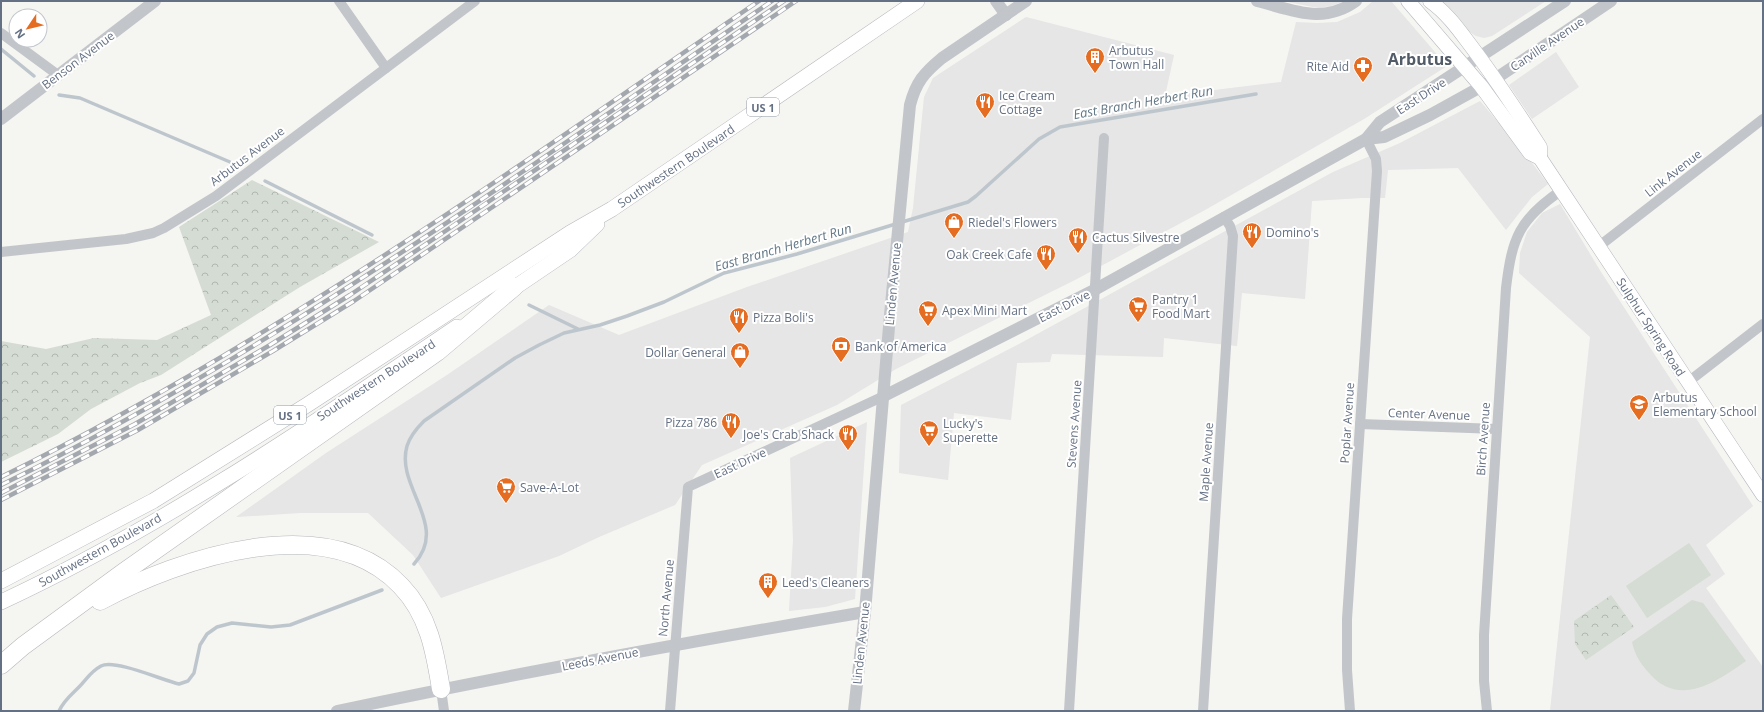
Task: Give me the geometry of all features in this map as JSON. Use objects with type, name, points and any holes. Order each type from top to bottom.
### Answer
[{"type":"highway","points":[[1,665],[23,646],[130,568],[437,352],[514,288]]},
{"type":"highway","points":[[50,627],[131,585],[185,565],[225,554],[255,548],[282,546],[331,549],[368,562],[385,572],[402,586],[425,623],[433,643],[441,689]]},
{"type":"main road","name":"Southwestern Boulevard","points":[[1,581],[153,501],[307,405],[570,233],[612,209],[918,1]]},
{"type":"main road","name":"Sulphur Spring Road","points":[[1408,1],[1481,86],[1530,153],[1540,158],[1763,495]]},
{"type":"main road","name":"Sulphur Spring Road","points":[[1430,1],[1440,8],[1457,27],[1495,79],[1540,147],[1540,158]]},
{"type":"main road","name":"Southwestern Boulevard","points":[[1,602],[41,583],[202,494],[400,365],[570,250],[612,209]]},
{"type":"street","name":"Benson Avenue","points":[[1,119],[155,1]]},
{"type":"street","points":[[339,1],[386,68]]},
{"type":"street","name":"Arbutus Avenue","points":[[1,252],[126,239],[153,233],[164,228],[216,196],[475,1]]},
{"type":"street","points":[[996,1],[1006,15],[1026,1]]},
{"type":"street","points":[[1257,1],[1318,15],[1334,13],[1348,7],[1356,1]]},
{"type":"street","name":"East Drive","points":[[688,487],[884,396],[1096,289],[1366,139],[1380,122],[1466,68],[1565,1]]},
{"type":"street","name":"Carville Avenue","points":[[1481,86],[1495,79],[1611,1]]},
{"type":"street","name":"Linden Avenue","points":[[854,711],[865,612],[910,105],[914,91],[920,79],[942,58],[1006,15]]},
{"type":"street","points":[[1,33],[58,75]]},
{"type":"street","name":"East Drive","points":[[1366,139],[1384,137],[1430,115],[1481,86]]},
{"type":"street","name":"Link Avenue","points":[[1598,247],[1763,119]]},
{"type":"street","name":"Stevens Avenue","points":[[1069,711],[1096,289],[1104,138]]},
{"type":"street","name":"Poplar Avenue","points":[[1350,711],[1347,670],[1347,619],[1377,171],[1376,159],[1366,139]]},
{"type":"street","name":"Birch Avenue","points":[[1487,711],[1484,681],[1484,635],[1506,288],[1512,246],[1520,230],[1531,216],[1547,200],[1562,190]]},
{"type":"street","name":"Maple Avenue","points":[[1203,711],[1233,236],[1230,226],[1224,217]]},
{"type":"street","points":[[1688,382],[1763,324]]},
{"type":"street","name":"Center Avenue","points":[[1360,424],[1497,429]]},
{"type":"street","name":"North Avenue","points":[[670,711],[688,487]]},
{"type":"street","name":"Leeds Avenue","points":[[337,711],[441,689],[676,644],[865,612]]},
{"type":"street","points":[[441,689],[444,711]]},
{"type":"shaded area","points":[[1283,1],[1345,1],[1331,6],[1318,8]]},
{"type":"shaded area","points":[[1373,1],[1391,1],[1447,66],[1364,119],[1205,210],[1075,280],[896,369],[837,405],[702,465],[675,505],[599,537],[559,556],[441,598],[413,555],[368,513],[300,513],[236,517],[326,453],[447,375],[549,305],[619,335],[747,287],[908,232],[913,208],[924,97],[933,78],[1026,17],[1174,55],[1165,96],[1281,82],[1296,22],[1337,22],[1360,12]]},
{"type":"shaded area","points":[[1439,1],[1546,1],[1492,36],[1484,38],[1476,36],[1468,31]]},
{"type":"shaded area","points":[[1556,52],[1579,87],[1532,119],[1509,85]]},
{"type":"shaded area","points":[[1480,101],[1522,150],[1548,184],[1532,197],[1506,230],[1458,168],[1388,170],[1385,198],[1312,201],[1305,299],[1242,293],[1237,346],[1164,338],[1163,357],[1052,354],[1050,362],[1017,363],[1011,420],[954,413],[948,480],[899,473],[901,405],[1019,344],[1333,172],[1400,143]]},
{"type":"shaded area","name":"Arbutus Elementary School","points":[[1560,204],[1601,272],[1753,506],[1706,545],[1725,574],[1706,588],[1763,667],[1763,711],[1550,711],[1590,337],[1519,273],[1520,253],[1527,232],[1542,213]]},
{"type":"shaded area","points":[[867,422],[855,599],[825,607],[789,611],[793,540],[790,458]]},
{"type":"green space","points":[[252,180],[379,242],[300,287],[161,375],[140,383],[91,409],[58,434],[1,462],[1,341],[46,349],[94,338],[157,340],[211,315],[179,227]]},
{"type":"green space","points":[[1689,543],[1711,575],[1647,618],[1626,586]]},
{"type":"green space","points":[[1611,595],[1634,627],[1586,660],[1575,644],[1574,621]]},
{"type":"green space","points":[[1692,600],[1703,603],[1746,661],[1722,677],[1698,688],[1685,690],[1673,689],[1661,683],[1649,673],[1636,655],[1632,642]]},
{"type":"waterway","points":[[1,49],[34,76]]},
{"type":"waterway","name":"East Branch Herbert Run","points":[[414,564],[424,549],[426,535],[424,520],[408,476],[405,461],[407,446],[410,439],[416,429],[424,421],[515,358],[564,333],[600,325],[627,316],[664,302],[724,273],[797,254],[968,202],[1039,139],[1060,127],[1256,94]]},
{"type":"waterway","points":[[59,95],[80,98],[230,162]]},
{"type":"waterway","points":[[265,181],[372,235]]},
{"type":"waterway","points":[[529,305],[578,329]]},
{"type":"waterway","name":"East Branch Herbert Run","points":[[59,711],[68,698],[91,673],[101,666],[117,665],[179,684],[188,681],[194,673],[200,645],[207,634],[217,627],[232,623],[271,627],[290,625],[382,590]]},
{"type":"railway","points":[[1,477],[101,426],[198,371],[294,313],[482,191],[759,1]]},
{"type":"railway","points":[[1,485],[102,433],[201,377],[299,318],[490,194],[772,1]]},
{"type":"railway","points":[[1,493],[135,424],[270,345],[350,295],[784,1]]},
{"type":"railway","points":[[1,500],[138,430],[273,351],[354,301],[796,1]]},
{"type":"place","name":"Arbutus Town Hall","points":[[1095,74]]},
{"type":"place","name":"Rite Aid","points":[[1363,83]]},
{"type":"place","name":"Ice Cream Cottage","points":[[985,119]]},
{"type":"place","name":"Riedel's Flowers","points":[[954,239]]},
{"type":"place","name":"Domino's","points":[[1252,249]]},
{"type":"place","name":"Cactus Silvestre","points":[[1078,254]]},
{"type":"place","name":"Oak Creek Cafe","points":[[1046,271]]},
{"type":"place","name":"Pantry 1 Food Mart","points":[[1138,323]]},
{"type":"place","name":"Apex Mini Mart","points":[[928,327]]},
{"type":"place","name":"Pizza Boli's","points":[[739,334]]},
{"type":"place","name":"Bank of America","points":[[841,363]]},
{"type":"place","name":"Dollar General","points":[[740,369]]},
{"type":"place","name":"Arbutus Elementary School","points":[[1639,421]]},
{"type":"place","name":"Pizza 786","points":[[731,439]]},
{"type":"place","name":"Lucky's Superette","points":[[929,447]]},
{"type":"place","name":"Joe's Crab Shack","points":[[848,451]]},
{"type":"place","name":"Save-A-Lot","points":[[506,504]]},
{"type":"place","name":"Leed's Cleaners","points":[[768,599]]},
{"type":"district","name":"Arbutus","points":[[1420,59]]}]
